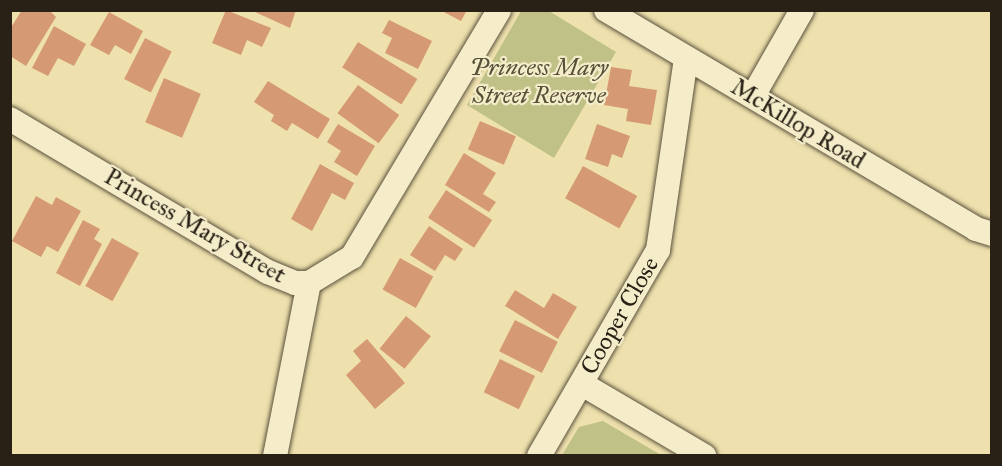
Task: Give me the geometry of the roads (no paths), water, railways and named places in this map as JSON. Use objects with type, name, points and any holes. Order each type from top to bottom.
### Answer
[{"type":"street","name":"Princess Mary Street","points":[[10,119],[268,272],[295,283],[309,282],[352,257],[499,10]]},
{"type":"street","name":"McKillop Road","points":[[606,10],[975,229],[992,234]]},
{"type":"street","points":[[753,96],[802,10]]},
{"type":"street","name":"Cooper Close","points":[[539,456],[658,250],[686,58]]},
{"type":"street","points":[[274,456],[309,282]]},
{"type":"street","points":[[582,384],[704,456]]},
{"type":"park label","name":"Princess Mary Street Reserve","points":[[539,82]]}]
